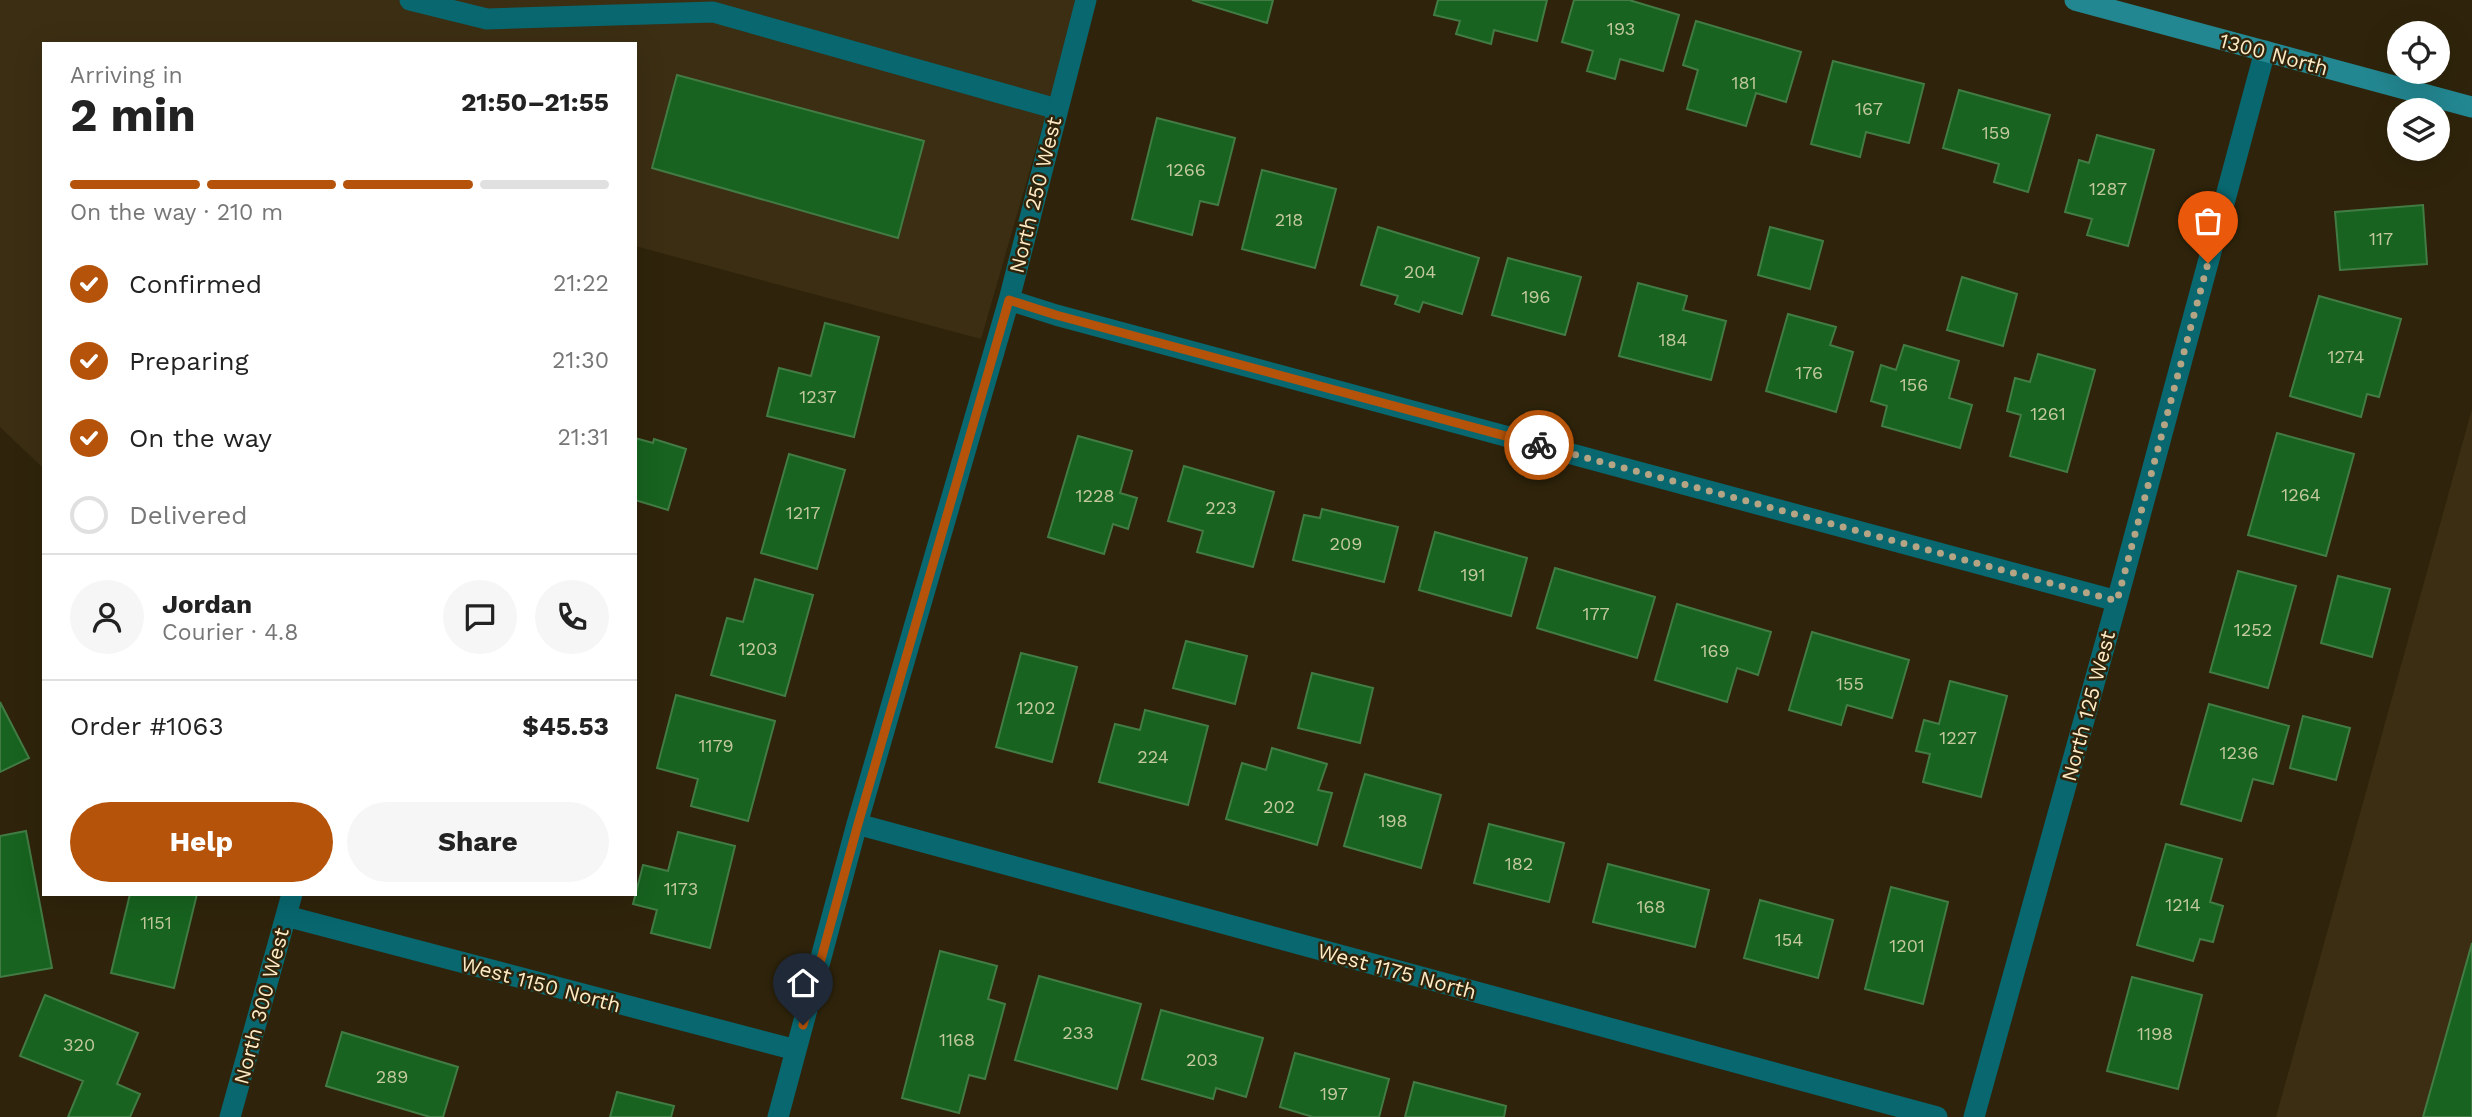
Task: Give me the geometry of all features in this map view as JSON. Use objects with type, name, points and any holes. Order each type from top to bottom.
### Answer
[{"type":"street","points":[[410,0],[487,19],[714,6],[1057,109]]},
{"type":"street","name":"North 250 West","points":[[778,1117],[858,824],[1009,300],[1086,0]]},
{"type":"street","name":"1300 North","points":[[2076,0],[2472,107]]},
{"type":"street","name":"North 125 West","points":[[1974,1117],[2265,51]]},
{"type":"street","points":[[1009,300],[1056,315],[2117,601]]},
{"type":"street","name":"West 1175 North","points":[[858,824],[1937,1117]]},
{"type":"street","name":"North 300 West","points":[[230,1117],[291,896]]},
{"type":"street","name":"West 1150 North","points":[[286,916],[796,1050]]},
{"type":"shaded area","points":[[0,0],[1079,0],[981,339],[637,247],[637,42],[42,42],[42,467],[0,427]]},
{"type":"shaded area","points":[[2472,409],[2472,1117],[2276,1117]]},
{"type":"building","points":[[1192,0],[1273,0],[1267,23]]},
{"type":"building","points":[[1438,0],[1547,0],[1537,41],[1494,30],[1491,44],[1456,34],[1460,21],[1434,15]]},
{"type":"building","points":[[1574,0],[1629,0],[1679,15],[1663,71],[1620,59],[1615,79],[1587,71],[1593,51],[1562,42]]},
{"type":"building","points":[[1696,21],[1801,52],[1786,102],[1756,93],[1746,126],[1687,109],[1698,70],[1683,65]]},
{"type":"building","points":[[1833,61],[1924,84],[1909,143],[1866,132],[1860,157],[1811,144]]},
{"type":"building","points":[[677,75],[924,141],[898,238],[652,168]]},
{"type":"building","points":[[1959,90],[2050,115],[2028,192],[1994,182],[1999,164],[1943,148]]},
{"type":"building","points":[[1157,118],[1235,138],[1218,205],[1200,201],[1192,235],[1132,219]]},
{"type":"building","points":[[2097,135],[2154,150],[2128,246],[2087,235],[2092,219],[2065,212],[2079,160],[2089,163]]},
{"type":"building","points":[[1262,170],[1336,189],[1315,268],[1242,249]]},
{"type":"building","points":[[2423,205],[2427,264],[2340,270],[2335,212]]},
{"type":"building","points":[[1378,227],[1479,258],[1462,314],[1423,302],[1419,312],[1395,304],[1398,296],[1361,285]]},
{"type":"building","points":[[1770,227],[1823,241],[1810,289],[1758,275]]},
{"type":"building","points":[[1508,258],[1581,277],[1565,335],[1492,315]]},
{"type":"building","points":[[1962,277],[2017,294],[2003,346],[1947,330]]},
{"type":"building","points":[[1638,283],[1687,296],[1683,310],[1726,321],[1711,380],[1619,356]]},
{"type":"building","points":[[2319,296],[2401,319],[2379,397],[2367,394],[2361,417],[2290,396]]},
{"type":"building","points":[[1788,314],[1836,327],[1830,345],[1853,352],[1836,412],[1766,391]]},
{"type":"building","points":[[825,323],[879,337],[854,437],[767,416],[779,368],[811,376]]},
{"type":"building","points":[[1904,345],[1959,361],[1949,398],[1972,405],[1960,448],[1882,426],[1887,406],[1871,401],[1881,365],[1896,370]]},
{"type":"building","points":[[2038,354],[2095,370],[2067,472],[2010,456],[2021,415],[2007,411],[2015,378],[2030,382]]},
{"type":"building","points":[[2277,433],[2354,454],[2326,556],[2248,535]]},
{"type":"building","points":[[1078,436],[1132,451],[1120,493],[1137,498],[1128,529],[1113,524],[1104,554],[1048,537]]},
{"type":"building","points":[[637,439],[653,443],[654,439],[686,449],[668,510],[637,501]]},
{"type":"building","points":[[789,454],[845,470],[817,569],[761,553]]},
{"type":"building","points":[[1184,466],[1274,492],[1253,567],[1197,552],[1203,531],[1168,521]]},
{"type":"building","points":[[1322,509],[1398,527],[1384,582],[1293,560],[1304,515],[1320,518]]},
{"type":"building","points":[[1435,532],[1527,558],[1511,616],[1419,590]]},
{"type":"building","points":[[1555,568],[1655,597],[1637,658],[1537,628]]},
{"type":"building","points":[[2238,571],[2296,586],[2268,688],[2210,672]]},
{"type":"building","points":[[2338,576],[2390,589],[2372,657],[2321,643]]},
{"type":"building","points":[[755,579],[813,595],[785,696],[711,675],[727,618],[743,622]]},
{"type":"building","points":[[1677,604],[1771,632],[1758,675],[1737,668],[1727,702],[1655,680]]},
{"type":"building","points":[[1812,632],[1909,660],[1892,718],[1847,705],[1841,725],[1789,710]]},
{"type":"building","points":[[1186,641],[1247,656],[1235,704],[1173,688]]},
{"type":"building","points":[[1021,653],[1077,667],[1052,762],[996,747]]},
{"type":"building","points":[[1312,673],[1373,688],[1360,743],[1298,728]]},
{"type":"building","points":[[1950,681],[2007,696],[1981,797],[1923,782],[1930,754],[1916,751],[1924,720],[1939,724]]},
{"type":"building","points":[[676,695],[775,721],[748,821],[691,806],[698,779],[657,768]]},
{"type":"building","points":[[0,702],[29,758],[0,772]]},
{"type":"building","points":[[2209,704],[2289,726],[2273,784],[2253,779],[2241,821],[2181,804]]},
{"type":"building","points":[[1145,710],[1208,726],[1188,805],[1099,782],[1115,724],[1140,730]]},
{"type":"building","points":[[2303,716],[2350,728],[2336,780],[2290,768]]},
{"type":"building","points":[[1272,748],[1327,764],[1318,790],[1332,793],[1317,845],[1226,819],[1242,763],[1266,770]]},
{"type":"building","points":[[1365,774],[1441,795],[1421,868],[1344,846]]},
{"type":"building","points":[[1489,824],[1564,843],[1549,902],[1474,883]]},
{"type":"building","points":[[26,831],[52,968],[0,977],[0,836]]},
{"type":"building","points":[[678,832],[735,846],[710,948],[651,933],[657,910],[633,904],[643,865],[668,871]]},
{"type":"building","points":[[2166,844],[2222,859],[2210,902],[2223,906],[2213,942],[2200,939],[2193,961],[2137,945]]},
{"type":"building","points":[[1608,864],[1709,890],[1695,947],[1593,922]]},
{"type":"building","points":[[1891,887],[1948,902],[1923,1004],[1865,989]]},
{"type":"building","points":[[130,896],[197,896],[174,988],[111,973]]},
{"type":"building","points":[[1760,900],[1833,920],[1818,978],[1744,958]]},
{"type":"building","points":[[2472,943],[2472,1117],[2423,1117]]},
{"type":"building","points":[[940,951],[997,966],[988,999],[1005,1004],[985,1079],[969,1075],[959,1113],[902,1098]]},
{"type":"building","points":[[1039,976],[1141,1004],[1117,1089],[1015,1060]]},
{"type":"building","points":[[2132,977],[2202,995],[2178,1089],[2107,1071]]},
{"type":"building","points":[[45,995],[138,1033],[117,1084],[140,1094],[130,1117],[68,1117],[83,1081],[20,1056]]},
{"type":"building","points":[[1161,1010],[1263,1038],[1246,1097],[1216,1088],[1213,1099],[1142,1079]]},
{"type":"building","points":[[342,1032],[458,1067],[443,1117],[430,1117],[326,1086]]},
{"type":"building","points":[[1295,1053],[1389,1079],[1379,1117],[1313,1117],[1280,1107]]},
{"type":"building","points":[[1414,1082],[1506,1106],[1504,1117],[1405,1117]]},
{"type":"building","points":[[617,1092],[674,1106],[671,1117],[610,1117]]},
{"type":"way so far","points":[[1539,445],[2117,601],[2208,263]]},
{"type":"route","points":[[803,1025],[1009,300],[1539,445]]}]
